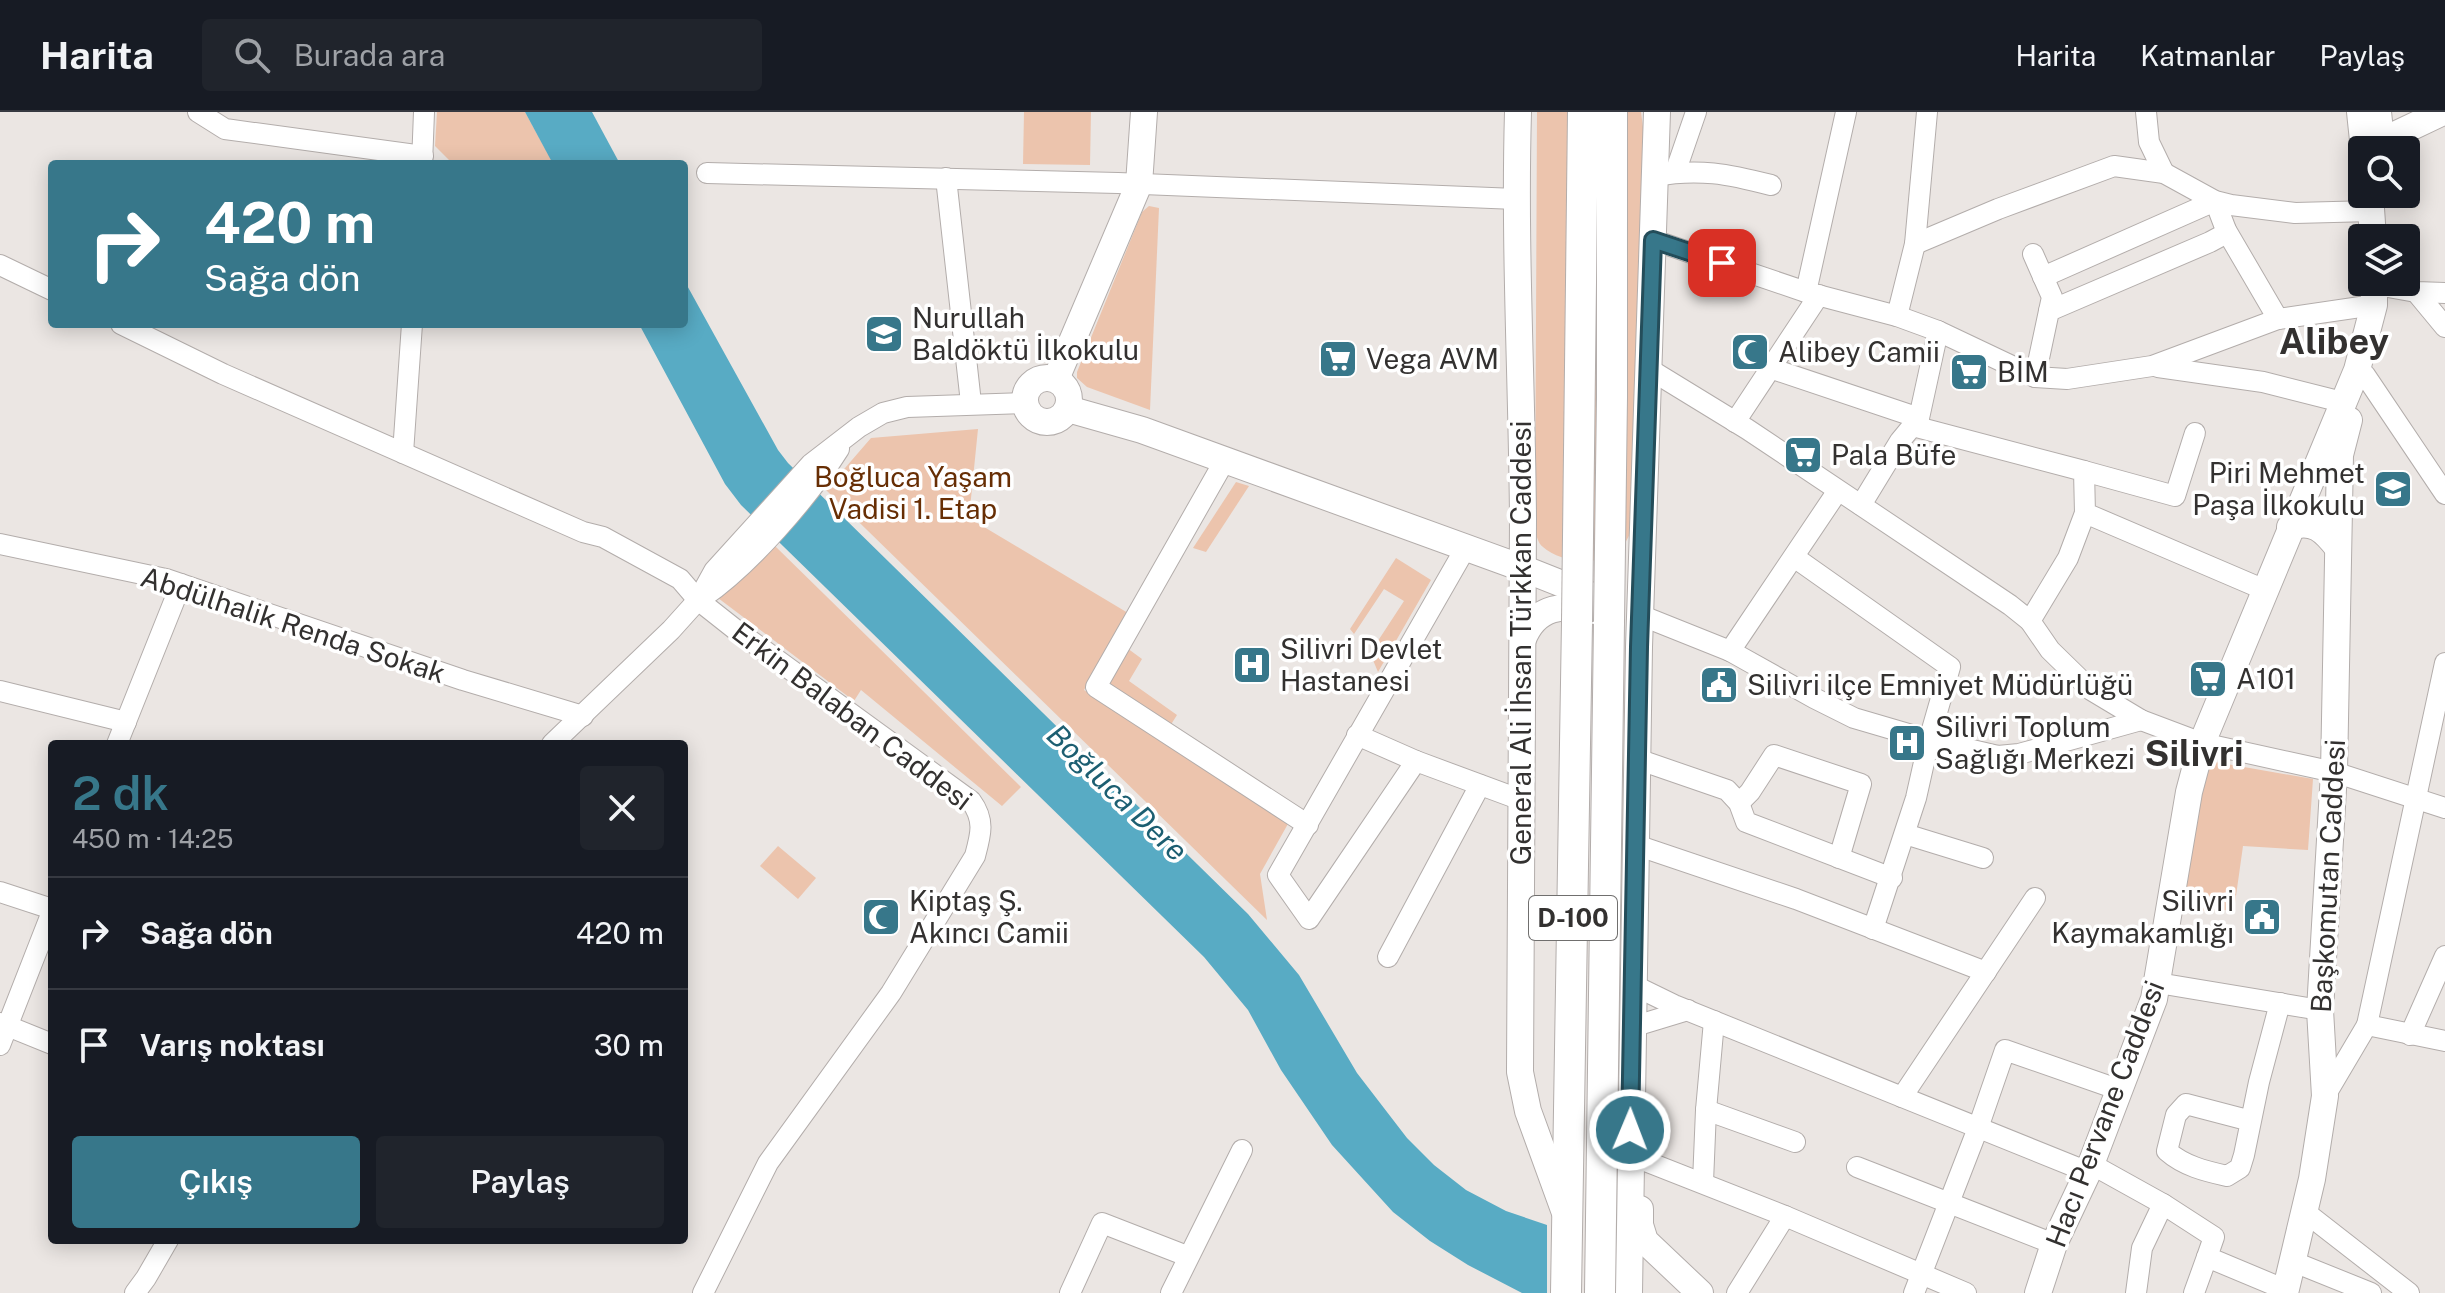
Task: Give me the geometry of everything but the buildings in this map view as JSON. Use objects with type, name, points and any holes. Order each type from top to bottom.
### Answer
[{"type":"highway","name":"D-100","points":[[1566,1293],[1583,112]]},
{"type":"highway","name":"D-100","points":[[1600,1293],[1612,397],[1612,112]]},
{"type":"main road","points":[[1056,379],[1139,184],[1144,112]]},
{"type":"main road","name":"General Ali İhsan Türkkan Caddesi","points":[[1518,112],[1516,199],[1523,517],[1524,801],[1520,1072],[1528,1111],[1566,1224]]},
{"type":"main road","points":[[2360,112],[2371,136]]},
{"type":"main road","points":[[2377,136],[2378,112]]},
{"type":"main road","points":[[2397,136],[2443,112]]},
{"type":"main road","points":[[1629,1276],[1640,615],[1653,240],[1665,174],[1657,114]]},
{"type":"main road","points":[[2334,444],[2351,410],[2379,296]]},
{"type":"main road","points":[[2334,444],[2342,402],[2361,372]]},
{"type":"main road","points":[[1056,379],[1068,392],[1068,409],[1060,419],[1041,422],[1030,415],[1025,395],[1034,382],[1056,379]]},
{"type":"main road","points":[[1068,409],[1142,430],[1522,568],[1640,615]]},
{"type":"main road","name":"Hacı Pervane Caddesi","points":[[2038,1293],[2054,1244],[2090,1168],[2117,1089],[2154,999],[2189,792],[2202,743],[2304,493],[2334,444]]},
{"type":"main road","name":"Başkomutan Caddesi","points":[[2285,1291],[2305,1212],[2325,1096],[2320,1010],[2334,772],[2339,498],[2334,444]]},
{"type":"main road","points":[[2304,493],[2311,507],[2319,510],[2327,509],[2339,498]]},
{"type":"main road","points":[[1523,517],[1533,556],[1549,568],[1572,571],[1620,562],[1643,530]]},
{"type":"main road","points":[[1465,549],[1495,547],[1510,537],[1523,517]]},
{"type":"main road","points":[[2290,527],[2316,525],[2338,548]]},
{"type":"main road","points":[[1523,639],[1530,623],[1541,613],[1560,608],[1586,609],[1616,616],[1639,647]]},
{"type":"main road","points":[[1630,1155],[1641,1191],[1641,1234],[1662,1260],[1700,1293]]},
{"type":"main road","points":[[1629,1276],[1635,1254],[1662,1260]]},
{"type":"street","points":[[198,112],[225,129],[423,160],[424,112]]},
{"type":"street","points":[[1665,174],[1696,112]]},
{"type":"street","points":[[1735,422],[1812,293],[1846,112]]},
{"type":"street","points":[[1897,316],[1915,244],[1927,112]]},
{"type":"street","points":[[2146,112],[2149,142],[2164,173]]},
{"type":"street","points":[[1915,244],[2114,166],[2164,173],[2215,201],[2295,213],[2348,204]]},
{"type":"street","points":[[1665,174],[1708,171],[1771,185]]},
{"type":"street","points":[[707,173],[1139,184],[1516,199]]},
{"type":"street","points":[[946,178],[971,403]]},
{"type":"street","points":[[2215,201],[2226,230],[2278,319]]},
{"type":"street","points":[[2043,277],[2215,201]]},
{"type":"street","points":[[2049,311],[2210,242],[2226,230]]},
{"type":"street","points":[[1653,240],[1812,293],[1897,316],[1938,331],[2035,377],[2067,379],[2152,366],[2278,319],[2357,296]]},
{"type":"street","points":[[2033,254],[2052,297],[2035,377]]},
{"type":"street","points":[[0,265],[48,288]]},
{"type":"street","points":[[2420,292],[2445,293]]},
{"type":"street","points":[[2419,296],[2445,327]]},
{"type":"street","name":"Erkin Balaban Caddesi","points":[[129,328],[223,374],[583,532],[674,591],[698,600],[971,801],[980,813],[982,833],[975,856],[891,993],[768,1163],[703,1293]]},
{"type":"street","points":[[403,453],[412,328]]},
{"type":"street","points":[[1861,505],[1900,441],[1916,422],[1938,331]]},
{"type":"street","points":[[2152,366],[2263,382],[2342,402]]},
{"type":"street","points":[[1770,368],[2004,452],[2175,496],[2195,433]]},
{"type":"street","points":[[1649,369],[1861,505],[2030,621],[2050,650],[2091,690],[2141,720],[2202,743],[2334,772],[2416,796],[2445,808]]},
{"type":"street","points":[[2361,372],[2445,494]]},
{"type":"street","points":[[556,740],[698,600],[714,571],[753,541],[859,427],[883,413],[907,407],[1025,403]]},
{"type":"street","points":[[2423,464],[2445,458]]},
{"type":"street","points":[[1225,460],[1096,687],[1308,825]]},
{"type":"street","points":[[2030,621],[2068,558],[2085,513],[2084,471]]},
{"type":"street","points":[[1730,651],[1837,492]]},
{"type":"street","points":[[2085,513],[2265,590]]},
{"type":"street","name":"Abdülhalik Renda Sokak","points":[[0,544],[181,584],[463,680],[583,716]]},
{"type":"street","points":[[1416,761],[1309,919],[1278,875],[1465,549]]},
{"type":"street","points":[[1794,557],[1950,667],[1916,798],[1873,929]]},
{"type":"street","points":[[119,740],[181,584]]},
{"type":"street","points":[[1640,615],[1730,651],[1854,718],[1998,756],[2019,754],[2141,720]]},
{"type":"street","points":[[2325,1096],[2367,1025],[2416,796],[2437,745],[2445,663]]},
{"type":"street","points":[[0,691],[126,722]]},
{"type":"street","points":[[1357,735],[1416,761],[1524,801]]},
{"type":"street","points":[[1739,803],[1750,792],[1774,755],[1861,784],[1839,858]]},
{"type":"street","points":[[1637,759],[1727,790],[1739,803],[1746,822],[1892,878]]},
{"type":"street","points":[[1388,957],[1480,785]]},
{"type":"street","points":[[1905,834],[1983,858]]},
{"type":"street","points":[[1636,845],[1796,899],[1986,972]]},
{"type":"street","points":[[0,892],[48,909]]},
{"type":"street","points":[[1902,1097],[2035,898]]},
{"type":"street","points":[[0,1045],[4,1024],[48,920]]},
{"type":"street","points":[[2410,1035],[2445,956]]},
{"type":"street","points":[[2158,983],[2320,1010]]},
{"type":"street","points":[[1633,985],[1978,1128],[2090,1168],[2163,1204],[2214,1237],[2194,1293]]},
{"type":"street","points":[[2251,1121],[2280,1003]]},
{"type":"street","points":[[1632,1027],[1688,1010]]},
{"type":"street","points":[[1703,1182],[1714,1021]]},
{"type":"street","points":[[4,1024],[48,1042]]},
{"type":"street","points":[[2367,1025],[2445,1041]]},
{"type":"street","points":[[1918,1284],[2005,1050],[2117,1089]]},
{"type":"street","points":[[1706,1110],[1795,1142]]},
{"type":"street","points":[[1171,1293],[1242,1150]]},
{"type":"street","points":[[1630,1155],[1785,1216],[1918,1284],[1966,1293]]},
{"type":"street","points":[[1857,1167],[2054,1244]]},
{"type":"street","points":[[2136,1293],[2142,1248],[2163,1204]]},
{"type":"street","points":[[2305,1212],[2409,1293]]},
{"type":"street","points":[[1737,1293],[1785,1216]]},
{"type":"street","points":[[1070,1293],[1102,1223],[1187,1256]]},
{"type":"street","points":[[135,1293],[166,1244]]},
{"type":"street","points":[[2207,1257],[2285,1291]]},
{"type":"street","points":[[2294,1262],[2371,1293]]},
{"type":"green space","points":[[437,112],[525,112],[551,160],[449,160],[435,146]]},
{"type":"green space","points":[[1024,112],[1091,112],[1090,165],[1023,164]]},
{"type":"green space","points":[[1537,112],[1641,112],[1645,142],[1634,527],[1621,549],[1604,559],[1582,561],[1560,557],[1540,544],[1535,530]]},
{"type":"green space","points":[[1149,206],[1159,208],[1150,410],[1087,387],[1077,378],[1142,212]]},
{"type":"green space","name":"Boğluca Yaşam Vadisi 1. Etap","points":[[978,429],[969,518],[1128,613],[1084,690],[1289,822],[1260,874],[1267,920],[826,490],[871,438]]},
{"type":"green space","points":[[1236,482],[1249,486],[1206,552],[1193,548]]},
{"type":"green space","points":[[775,546],[1021,787],[1002,806],[861,690],[854,701],[718,598]]},
{"type":"green space","points":[[1396,558],[1431,580],[1378,672],[1370,653],[1404,601],[1384,589],[1354,634],[1350,629]]},
{"type":"green space","points":[[1127,648],[1142,659],[1129,681],[1177,715],[1170,726],[1105,684]]},
{"type":"green space","points":[[2204,760],[2313,779],[2308,850],[2243,846],[2234,910],[2184,911],[2191,810]]},
{"type":"green space","points":[[778,846],[816,878],[798,899],[760,866]]},
{"type":"water","points":[[525,112],[592,112],[618,160],[551,160]]},
{"type":"water","name":"Boğluca Dere","points":[[688,287],[788,463],[1248,914],[1299,975],[1357,1073],[1407,1138],[1434,1165],[1466,1190],[1506,1211],[1547,1225],[1547,1293],[1522,1293],[1468,1265],[1393,1212],[1332,1145],[1281,1070],[1248,1010],[1204,957],[741,505],[725,484],[641,328],[688,328]]},
{"type":"place","name":"Nurullah Baldöktü İlkokulu","points":[[884,334]]},
{"type":"place","name":"Alibey Camii","points":[[1750,352]]},
{"type":"place","name":"Vega AVM","points":[[1338,359]]},
{"type":"place","name":"BİM","points":[[1969,372]]},
{"type":"place","name":"Pala Büfe","points":[[1803,455]]},
{"type":"place","name":"Piri Mehmet Paşa İlkokulu","points":[[2393,489]]},
{"type":"place","name":"Silivri Devlet Hastanesi","points":[[1252,665]]},
{"type":"place","name":"A101","points":[[2208,679]]},
{"type":"place","name":"Silivri ilçe Emniyet Müdürlüğü","points":[[1719,685]]},
{"type":"place","name":"Silivri Toplum Sağlığı Merkezi","points":[[1907,743]]},
{"type":"place","name":"Kiptaş Ş. Akıncı Camii","points":[[881,917]]},
{"type":"place","name":"Silivri Kaymakamlığı","points":[[2262,917]]},
{"type":"district","name":"Alibey","points":[[2334,341]]},
{"type":"district","name":"Silivri","points":[[2194,753]]},
{"type":"route","points":[[1630,1130],[1639,647],[1653,240],[1722,263]]}]
